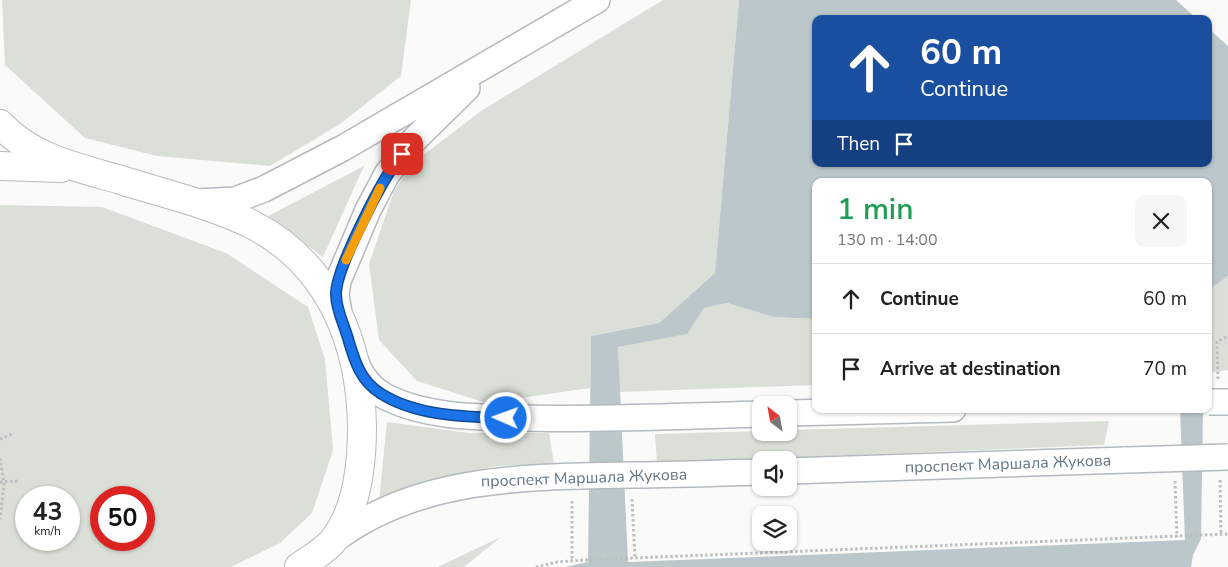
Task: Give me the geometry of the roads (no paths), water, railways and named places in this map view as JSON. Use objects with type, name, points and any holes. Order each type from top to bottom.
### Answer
[{"type":"main road","points":[[190,202],[229,201],[264,189],[343,148],[542,34],[597,0]]},
{"type":"main road","points":[[339,313],[336,295],[339,277],[368,210],[395,162],[437,116],[465,91],[542,34]]},
{"type":"main road","points":[[0,124],[13,137],[34,150],[75,169],[190,202],[242,220],[268,234],[312,271],[328,292],[339,313],[360,373],[368,383],[386,396],[404,404],[440,413],[487,417],[562,419],[752,414]]},
{"type":"main road","points":[[0,166],[75,169]]},
{"type":"main road","points":[[299,567],[331,543],[349,512],[360,459],[361,412],[352,351]]},
{"type":"main road","points":[[1212,402],[1228,402]]},
{"type":"main road","points":[[798,413],[812,412]]},
{"type":"main road","name":"проспект Маршала Жукова","points":[[797,471],[1228,457]]},
{"type":"main road","name":"проспект Маршала Жукова","points":[[331,543],[359,523],[378,513],[453,488],[487,481],[560,476],[752,472]]}]
